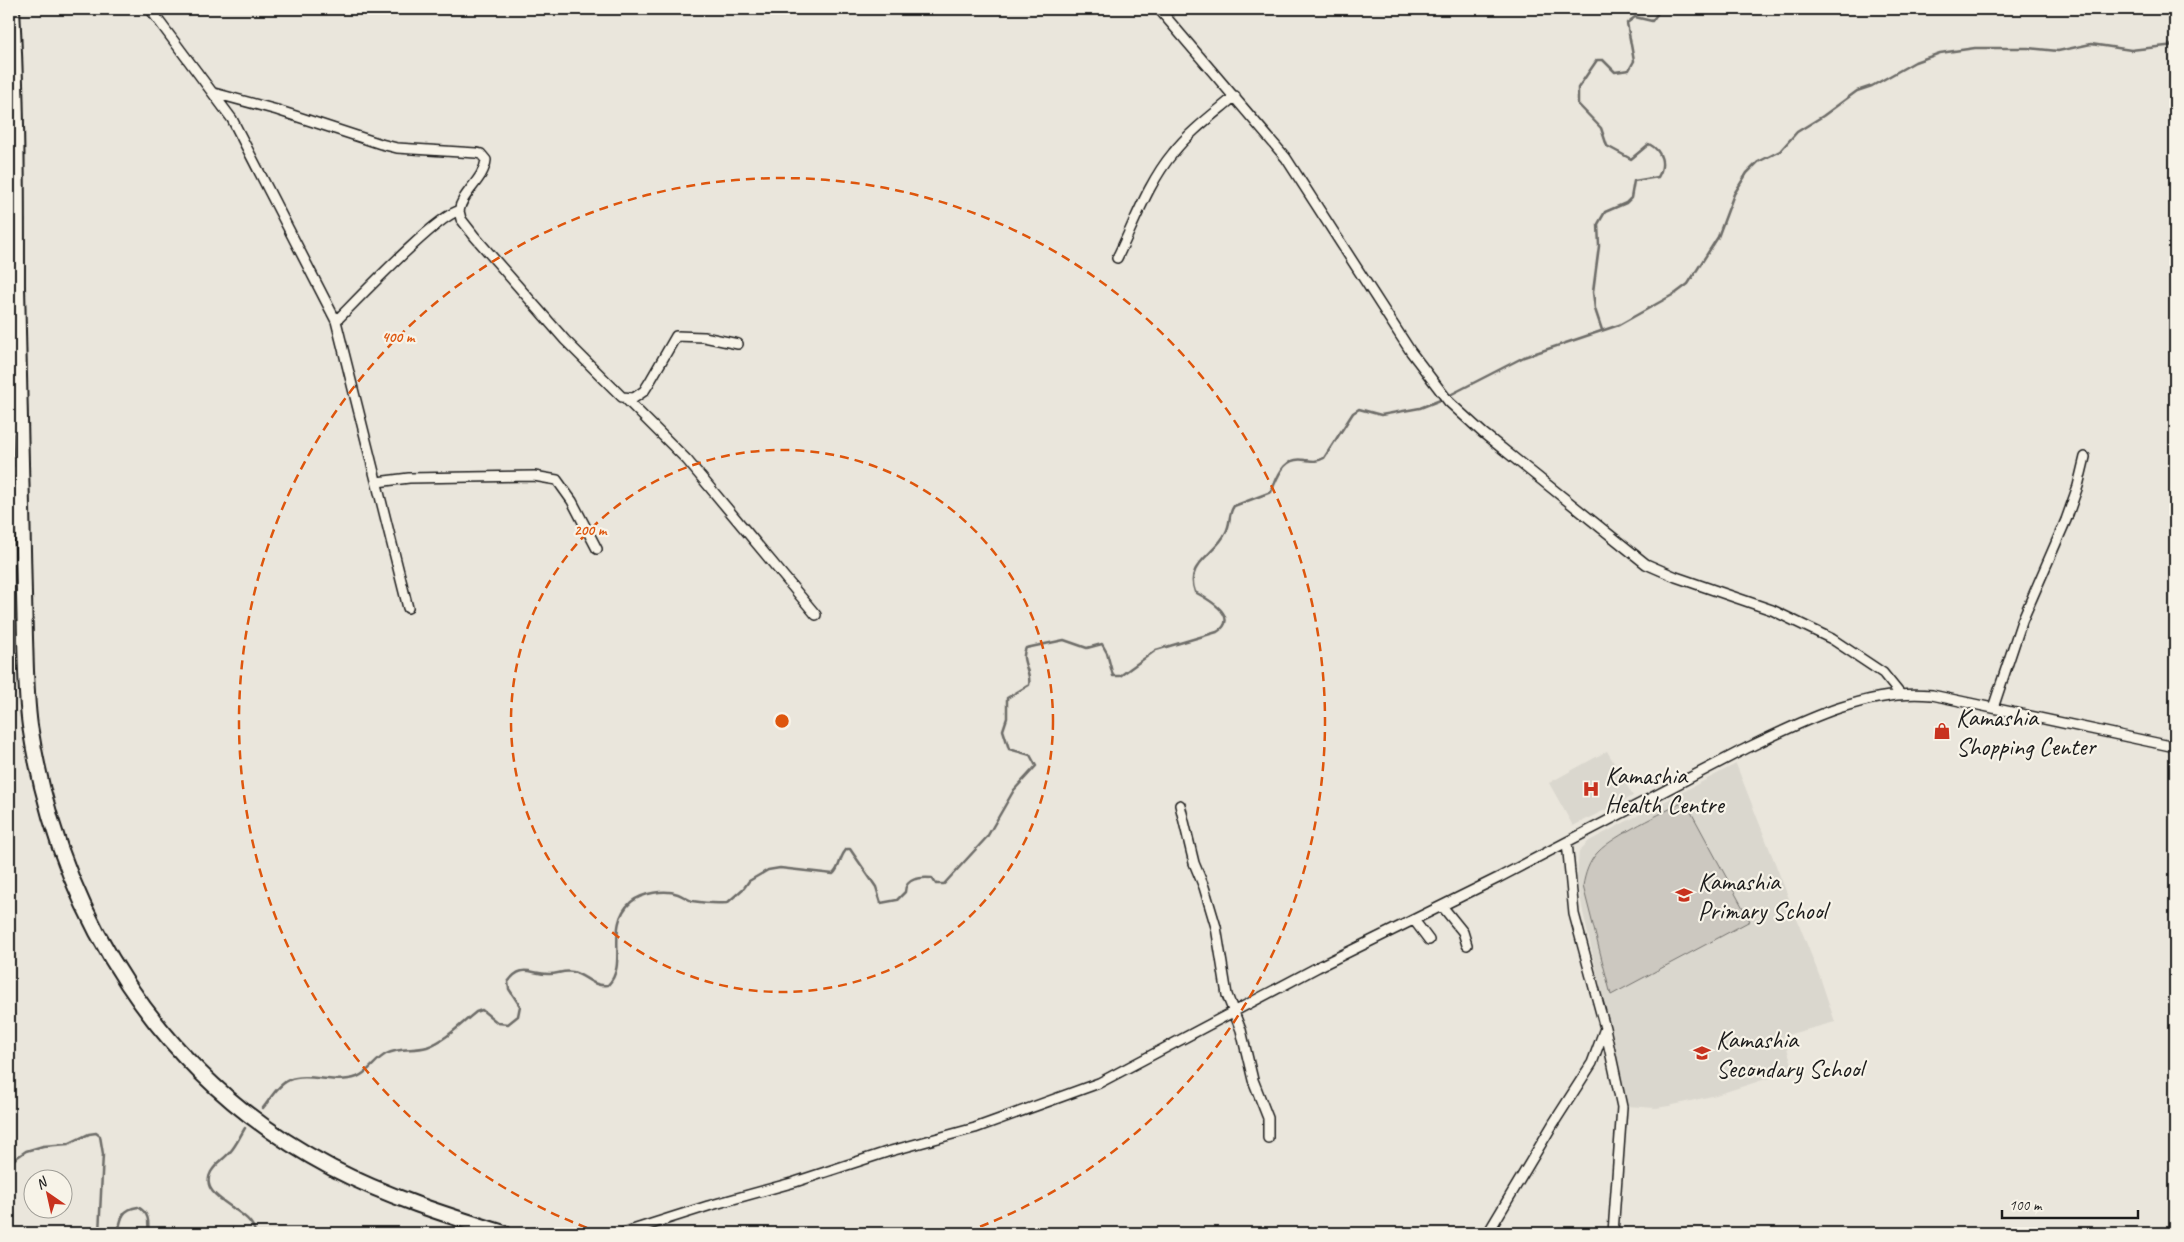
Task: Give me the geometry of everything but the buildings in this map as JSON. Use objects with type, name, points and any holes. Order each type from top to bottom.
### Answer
[{"type":"main road","points":[[12,9],[17,115],[15,471],[27,692],[36,760],[47,808],[66,867],[81,904],[114,964],[141,1003],[189,1060],[218,1089],[252,1117],[293,1146],[351,1177],[445,1214],[504,1233]]},
{"type":"street","points":[[150,9],[232,119],[336,321],[408,608]]},
{"type":"street","points":[[1159,9],[1286,158],[1412,352],[1449,402],[1483,433],[1646,564],[1676,578],[1772,610],[1824,635],[1868,662],[1893,684],[1900,694]]},
{"type":"street","points":[[214,93],[277,110],[397,148],[481,154],[486,160],[484,167],[461,201],[458,211],[461,219],[474,237],[565,340],[687,460],[816,614]]},
{"type":"street","points":[[1117,258],[1151,188],[1172,153],[1200,125],[1235,96]]},
{"type":"street","points":[[336,321],[428,231],[445,217],[458,211]]},
{"type":"street","points":[[625,398],[634,398],[644,391],[676,336],[704,336],[738,344]]},
{"type":"street","points":[[1994,708],[2022,621],[2069,512],[2078,486],[2084,457]]},
{"type":"street","points":[[377,482],[409,478],[534,476],[557,480],[572,502],[598,549]]},
{"type":"street","points":[[623,1233],[715,1204],[795,1182],[880,1154],[975,1128],[1035,1108],[1099,1083],[1778,734],[1847,707],[1900,694],[1945,696],[2175,747]]},
{"type":"street","points":[[1180,805],[1194,863],[1204,887],[1216,927],[1222,974],[1241,1030],[1251,1075],[1268,1118],[1268,1138]]},
{"type":"street","points":[[1568,842],[1574,914],[1605,1028],[1622,1107],[1613,1233]]},
{"type":"street","points":[[1442,906],[1463,932],[1467,945]]},
{"type":"street","points":[[1414,920],[1429,940]]},
{"type":"street","points":[[1488,1233],[1592,1063],[1605,1028]]},
{"type":"shaded area","name":"Kamashia Health Centre","points":[[1607,751],[1633,796],[1573,826],[1549,783]]},
{"type":"shaded area","name":"Kamashia Primary School","points":[[1736,764],[1821,980],[1835,1022],[1783,1036],[1794,1070],[1716,1095],[1669,1106],[1656,1108],[1627,1106],[1583,912],[1577,878],[1579,851],[1589,841]]},
{"type":"shaded area","points":[[1685,801],[1750,921],[1611,995],[1583,886],[1588,868],[1592,859],[1605,845]]},
{"type":"waterway","points":[[1602,330],[1595,309],[1593,292],[1599,246],[1598,224],[1605,212],[1626,203],[1631,198],[1634,181],[1658,177],[1662,163],[1660,154],[1649,144],[1631,159],[1607,146],[1601,128],[1578,104],[1578,88],[1597,60],[1603,60],[1615,72],[1629,70],[1634,61],[1627,23],[1635,17],[1652,21],[1661,9]]},
{"type":"waterway","points":[[1448,396],[1524,357],[1619,325],[1676,293],[1688,284],[1718,237],[1734,194],[1747,173],[1758,162],[1780,151],[1797,132],[1857,91],[1872,86],[1915,62],[1940,53],[1975,48],[2028,48],[2058,51],[2091,44],[2131,50],[2175,45]]},
{"type":"waterway","points":[[263,1108],[278,1089],[289,1080],[305,1077],[340,1080],[357,1077],[386,1054],[427,1047],[434,1044],[476,1012],[482,1010],[498,1023],[508,1024],[518,1016],[520,1006],[509,989],[508,982],[518,972],[528,971],[544,974],[573,972],[594,983],[608,985],[617,967],[617,933],[623,912],[631,902],[647,894],[667,892],[678,894],[692,901],[727,903],[749,881],[768,870],[780,868],[833,874],[847,849],[850,849],[876,887],[881,903],[897,900],[905,892],[908,884],[914,879],[932,878],[936,884],[944,884],[987,837],[1014,790],[1036,766],[1030,755],[1009,749],[1003,730],[1007,718],[1007,698],[1029,685],[1029,675],[1024,657],[1026,648],[1064,640],[1087,648],[1102,644],[1107,653],[1113,676],[1120,676],[1156,650],[1217,632],[1226,620],[1220,609],[1195,592],[1194,574],[1197,566],[1221,540],[1228,529],[1234,506],[1271,492],[1282,469],[1291,461],[1315,461],[1324,458],[1353,413],[1359,409],[1381,415],[1420,408],[1443,399]]},
{"type":"waterway","points":[[245,1128],[232,1150],[213,1169],[209,1181],[211,1190],[245,1217],[252,1225],[255,1233]]},
{"type":"waterway","points":[[9,1163],[26,1151],[43,1146],[68,1144],[89,1134],[96,1133],[100,1136],[103,1154],[99,1233]]},
{"type":"waterway","points":[[118,1233],[125,1212],[138,1207],[148,1218],[148,1233]]},
{"type":"place","name":"Kamashia Shopping Center","points":[[1942,731]]},
{"type":"place","name":"Kamashia Health Centre","points":[[1591,789]]},
{"type":"place","name":"Kamashia Primary School","points":[[1684,895]]},
{"type":"place","name":"Kamashia Secondary School","points":[[1702,1053]]}]
